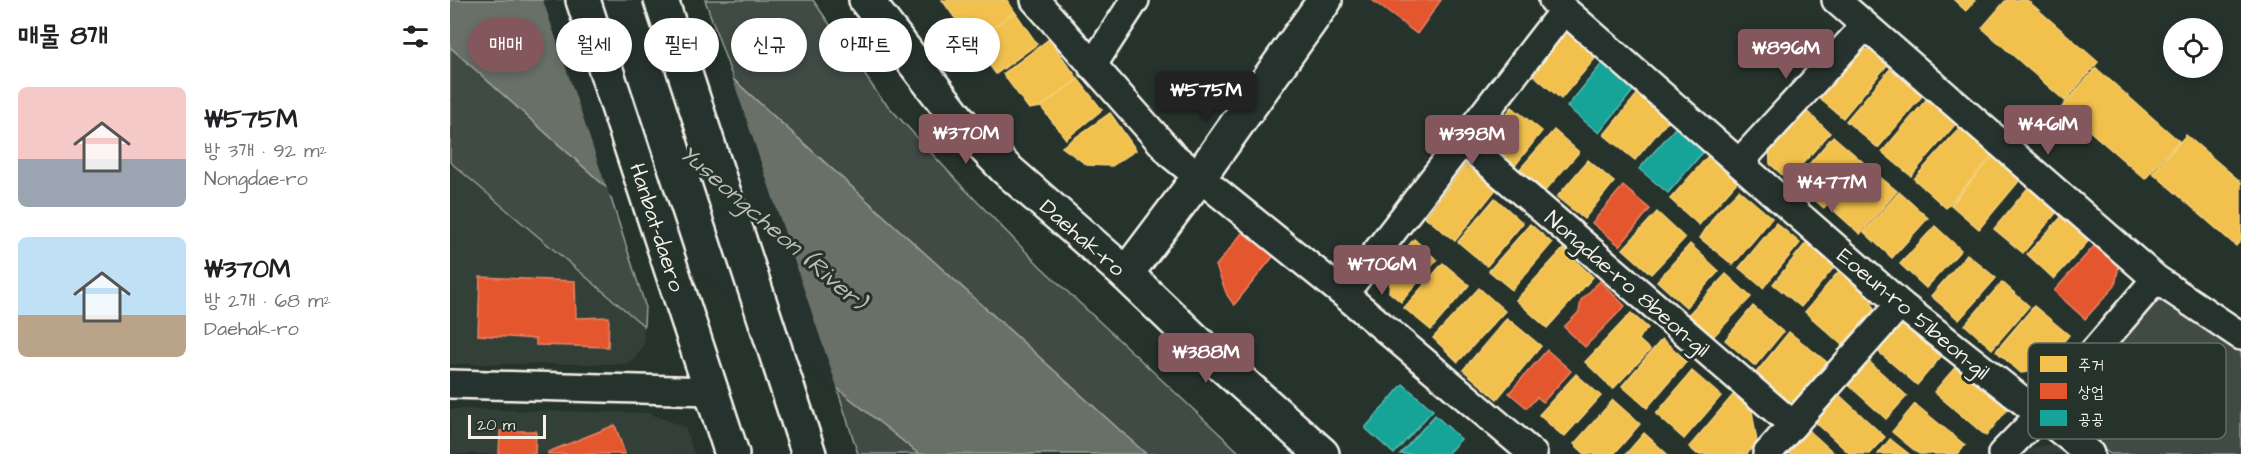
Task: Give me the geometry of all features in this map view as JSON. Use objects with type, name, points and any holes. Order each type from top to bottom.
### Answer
[{"type":"main road","name":"Hanbat-daero","points":[[583,0],[732,454]]},
{"type":"main road","points":[[661,0],[806,447]]},
{"type":"main road","name":"Daehak-ro","points":[[866,0],[961,123],[1005,168],[1126,274],[1200,345],[1322,454]]},
{"type":"main road","points":[[1126,274],[1200,176],[1325,0]]},
{"type":"street","points":[[1035,0],[1173,156],[1344,294],[1533,454]]},
{"type":"street","points":[[1092,66],[1135,0]]},
{"type":"street","points":[[1836,0],[2156,279],[2241,336]]},
{"type":"street","points":[[1344,294],[1463,141],[1558,5]]},
{"type":"street","name":"Eoeun-ro 51beon-gil","points":[[1558,5],[1900,304],[2028,407]]},
{"type":"street","points":[[1739,163],[1866,26]]},
{"type":"street","name":"Nongdae-ro 8beon-gil","points":[[1463,141],[1793,424]]},
{"type":"street","points":[[2101,343],[2156,279]]},
{"type":"street","points":[[1767,454],[1900,304]]},
{"type":"street","points":[[450,384],[712,391]]},
{"type":"street","points":[[2002,454],[2028,427]]},
{"type":"street","name":"Eoeun-ro 51beon-gil","points":[[2070,439],[2090,454]]},
{"type":"shaded area","points":[[705,0],[813,0],[825,18],[819,18],[819,72],[863,72],[880,97],[1040,266],[1241,454],[1146,454],[733,79],[719,40],[719,18],[711,18]]},
{"type":"shaded area","points":[[450,47],[468,63],[468,72],[478,72],[608,189],[645,305],[644,326],[450,162]]},
{"type":"shaded area","points":[[450,162],[644,326],[644,344],[635,359],[624,364],[450,364]]},
{"type":"shaded area","points":[[2160,293],[2241,348],[2241,454],[2110,454],[2089,439],[2226,439],[2226,343],[2117,343]]},
{"type":"shaded area","points":[[837,388],[919,454],[858,454]]},
{"type":"shaded area","points":[[450,409],[648,413],[685,427],[694,454],[450,454]]},
{"type":"shaded area","points":[[2055,444],[2068,454],[2022,454],[2027,449]]},
{"type":"water","name":"Yuseongcheon (River)","points":[[450,0],[636,0],[658,18],[644,18],[644,72],[719,72],[719,68],[1146,454],[919,454],[837,388],[651,227],[478,72],[544,72],[544,18],[468,18],[468,63],[450,47]]},
{"type":"pier","points":[[543,0],[641,0],[663,18],[644,18],[644,72],[719,72],[719,64],[731,74],[839,393],[609,195],[567,72],[632,72],[632,18],[556,18],[556,38]]},
{"type":"building: 주거","points":[[942,0],[1007,0],[1015,12],[1000,22],[1000,18],[955,18]]},
{"type":"building: 주거","points":[[1954,0],[1975,0],[1966,11]]},
{"type":"building: 주거","points":[[2006,0],[2027,0],[2098,62],[2065,101],[1982,28]]},
{"type":"building: 주거","points":[[1015,12],[1037,44],[1000,71],[1000,22]]},
{"type":"building: 주거","points":[[1578,31],[1602,50],[1561,99],[1529,71],[1560,34]]},
{"type":"building: 주거","points":[[1049,39],[1078,79],[1041,107],[1029,109],[1003,74]]},
{"type":"building: 주거","points":[[1851,49],[1871,50],[1888,64],[1843,118],[1814,94]]},
{"type":"building: 주거","points":[[2096,68],[2179,141],[2145,179],[2062,107]]},
{"type":"building: 주거","points":[[1890,69],[1922,96],[1878,148],[1846,121]]},
{"type":"building: 주거","points":[[1078,79],[1102,110],[1066,139],[1041,107]]},
{"type":"building: 주거","points":[[1639,92],[1670,118],[1635,160],[1604,135]]},
{"type":"building: 주거","points":[[1930,95],[1959,120],[1911,176],[1882,152]]},
{"type":"building: 주거","points":[[1800,105],[1830,133],[1788,180],[1770,164],[1769,139]]},
{"type":"building: 주거","points":[[1512,107],[1542,131],[1514,167],[1490,147],[1489,136]]},
{"type":"building: 주거","points":[[1110,113],[1136,150],[1112,166],[1087,165],[1062,147]]},
{"type":"building: 주거","points":[[1964,123],[1996,152],[1946,208],[1914,179]]},
{"type":"building: 주거","points":[[1554,130],[1579,152],[1545,191],[1520,169]]},
{"type":"building: 주거","points":[[2186,135],[2241,182],[2241,240],[2236,246],[2153,173]]},
{"type":"building: 주거","points":[[1833,136],[1863,162],[1824,208],[1794,182]]},
{"type":"building: 주거","points":[[1996,152],[2024,175],[1979,229],[1951,205]]},
{"type":"building: 주거","points":[[1708,156],[1737,182],[1699,225],[1670,199]]},
{"type":"building: 주거","points":[[1588,160],[1614,182],[1584,219],[1557,197]]},
{"type":"building: 주거","points":[[1466,164],[1497,188],[1455,241],[1425,217]]},
{"type":"building: 주거","points":[[1867,166],[1897,191],[1860,234],[1831,208]]},
{"type":"building: 주거","points":[[2031,184],[2060,208],[2023,253],[1994,229]]},
{"type":"building: 주거","points":[[1739,190],[1772,218],[1733,265],[1700,238],[1717,212]]},
{"type":"building: 주거","points":[[1899,192],[1928,218],[1892,258],[1864,232]]},
{"type":"building: 주거","points":[[1495,198],[1523,223],[1487,266],[1458,242]]},
{"type":"building: 주거","points":[[1657,212],[1685,238],[1651,274],[1623,249]]},
{"type":"building: 주거","points":[[2065,213],[2092,237],[2054,279],[2027,254]]},
{"type":"building: 주거","points":[[1776,223],[1800,243],[1763,288],[1739,268]]},
{"type":"building: 주거","points":[[1530,224],[1552,243],[1512,290],[1489,271]]},
{"type":"building: 주거","points":[[1935,226],[1961,250],[1926,288],[1900,264]]},
{"type":"building: 주거","points":[[1810,238],[1839,261],[1801,307],[1773,284]]},
{"type":"building: 주거","points":[[1414,239],[1437,260],[1401,302],[1389,292],[1391,266]]},
{"type":"building: 주거","points":[[1690,244],[1719,271],[1686,307],[1657,281]]},
{"type":"building: 주거","points":[[1563,249],[1593,277],[1547,328],[1516,300]]},
{"type":"building: 주거","points":[[1967,254],[1996,278],[1959,320],[1931,296]]},
{"type":"building: 주거","points":[[1443,263],[1469,285],[1431,330],[1404,308]]},
{"type":"building: 주거","points":[[1843,266],[1868,285],[1874,310],[1842,345],[1805,312]]},
{"type":"building: 주거","points":[[1726,274],[1751,297],[1710,340],[1686,317]]},
{"type":"building: 주거","points":[[2002,282],[2029,306],[1992,349],[1965,325]]},
{"type":"building: 주거","points":[[1479,288],[1505,311],[1458,362],[1433,338]]},
{"type":"building: 주거","points":[[1753,306],[1783,332],[1755,366],[1725,340]]},
{"type":"building: 주거","points":[[2034,306],[2069,335],[2062,343],[2028,343],[2028,372],[2021,373],[1996,351]]},
{"type":"building: 주거","points":[[1631,313],[1648,328],[1638,339],[1650,350],[1613,389],[1585,362]]},
{"type":"building: 주거","points":[[1900,315],[1944,353],[1917,385],[1873,347]]},
{"type":"building: 주거","points":[[1507,318],[1541,346],[1497,399],[1463,370]]},
{"type":"building: 주거","points":[[1789,332],[1827,362],[1796,401],[1776,400],[1751,379]]},
{"type":"building: 주거","points":[[1662,339],[1687,361],[1647,408],[1622,386]]},
{"type":"building: 주거","points":[[1864,357],[1907,396],[1886,419],[1843,380]]},
{"type":"building: 주거","points":[[1958,364],[2009,407],[1986,436],[1934,392]]},
{"type":"building: 주거","points":[[1692,371],[1721,396],[1684,439],[1656,414]]},
{"type":"building: 주거","points":[[1576,374],[1601,396],[1564,437],[1539,415]]},
{"type":"building: 주거","points":[[1837,393],[1885,437],[1869,454],[1850,454],[1813,420]]},
{"type":"building: 주거","points":[[1733,395],[1752,411],[1757,442],[1747,454],[1697,454],[1689,447]]},
{"type":"building: 주거","points":[[1613,400],[1640,424],[1614,454],[1585,454],[1574,444]]},
{"type":"building: 주거","points":[[1915,404],[1965,445],[1958,454],[1919,454],[1892,432]]},
{"type":"building: 주거","points":[[1802,424],[1835,454],[1785,454],[1780,449]]},
{"type":"building: 주거","points":[[1644,433],[1667,454],[1626,454]]},
{"type":"building: 주거","points":[[1890,439],[1909,454],[1878,454]]},
{"type":"building: 상업","points":[[1372,0],[1441,0],[1417,34]]},
{"type":"building: 상업","points":[[1623,186],[1650,209],[1620,246],[1592,223]]},
{"type":"building: 상업","points":[[1246,228],[1276,253],[1234,305],[1227,295],[1216,266]]},
{"type":"building: 상업","points":[[2096,244],[2119,265],[2115,286],[2085,319],[2054,291]]},
{"type":"building: 상업","points":[[480,277],[575,281],[576,318],[609,317],[608,347],[536,345],[536,339],[478,335]]},
{"type":"building: 상업","points":[[1600,281],[1625,306],[1585,347],[1564,327],[1579,312],[1581,300]]},
{"type":"building: 상업","points":[[1547,350],[1571,371],[1543,402],[1537,397],[1527,408],[1509,393]]},
{"type":"building: 상업","points":[[615,425],[625,454],[548,454],[548,452]]},
{"type":"building: 상업","points":[[500,431],[536,431],[535,454],[499,454]]},
{"type":"building: 공공","points":[[1608,56],[1640,82],[1599,133],[1567,107]]},
{"type":"building: 공공","points":[[1676,127],[1704,151],[1668,193],[1639,169]]},
{"type":"building: 공공","points":[[1403,384],[1433,410],[1394,454],[1365,428]]},
{"type":"building: 공공","points":[[1435,415],[1461,439],[1447,454],[1400,454]]}]
